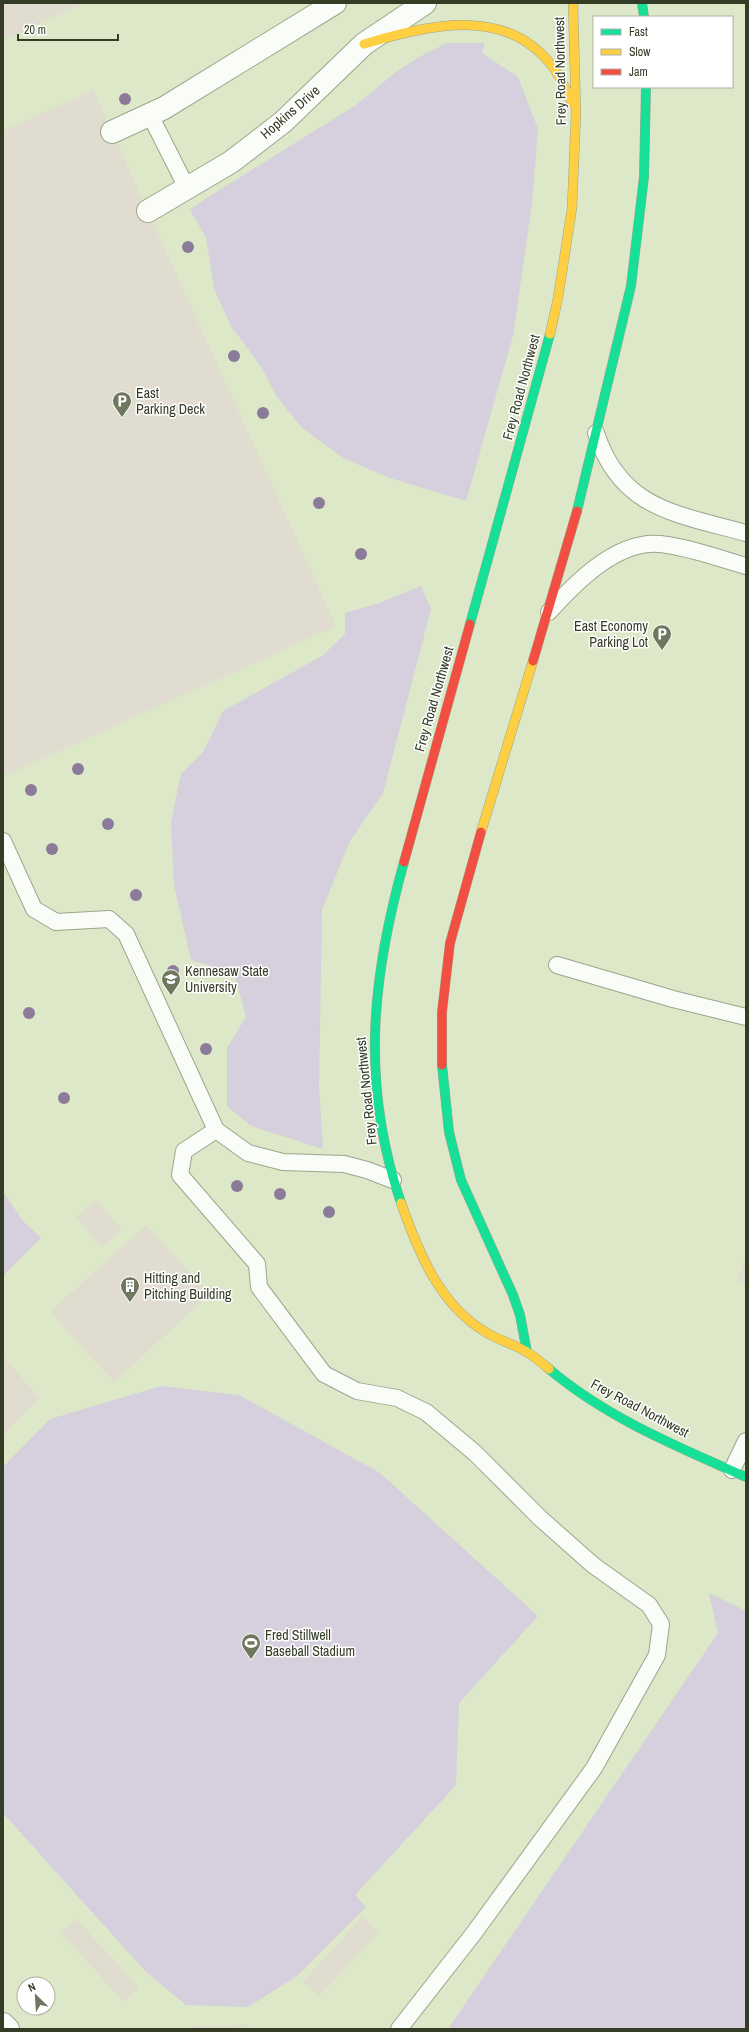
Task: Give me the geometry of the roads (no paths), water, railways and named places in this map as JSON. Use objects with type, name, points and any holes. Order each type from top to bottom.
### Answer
[{"type":"main road","name":"Frey Road Northwest","points":[[573,3],[576,113],[572,208],[558,298],[546,352],[397,885],[379,966],[375,997],[374,1060],[380,1119],[393,1180],[422,1254],[438,1284],[453,1306],[472,1324],[490,1335],[527,1352],[565,1382],[607,1409],[671,1442],[739,1474]]},
{"type":"main road","points":[[642,3],[644,16]]},
{"type":"main road","points":[[364,44],[409,31],[448,25],[481,26],[505,31],[531,43],[551,63],[566,86],[576,113]]},
{"type":"main road","points":[[527,1352],[520,1315],[513,1295],[478,1221],[461,1180],[449,1132],[442,1077],[442,1012],[450,943],[469,873],[575,521],[631,286],[644,177],[646,88]]},
{"type":"street","points":[[112,132],[164,108],[335,3]]},
{"type":"street","name":"Hopkins Drive","points":[[148,211],[231,162],[283,122],[364,44],[425,3]]},
{"type":"street","points":[[3,2024],[8,2029]]},
{"type":"lane","points":[[150,115],[187,188]]},
{"type":"lane","points":[[596,433],[603,454],[615,474],[630,490],[646,502],[665,511],[746,533]]},
{"type":"lane","points":[[548,613],[576,582],[600,564],[621,552],[642,546],[659,544],[679,547],[746,566]]},
{"type":"lane","points":[[3,841],[34,909],[56,922],[109,919],[126,934],[216,1130],[248,1153],[283,1162],[344,1164],[393,1180]]},
{"type":"lane","points":[[557,964],[673,999],[746,1017]]},
{"type":"lane","points":[[216,1130],[184,1151],[180,1175],[257,1264],[259,1287],[324,1374],[357,1391],[397,1398],[426,1412],[475,1453],[540,1518],[593,1565],[649,1605],[662,1624],[657,1654],[594,1768],[474,1933],[399,2029]]},
{"type":"lane","points":[[739,1474],[746,1441]]},
{"type":"place","name":"East Parking Deck","points":[[122,418]]},
{"type":"place","name":"East Economy Parking Lot","points":[[662,651]]},
{"type":"place","name":"Kennesaw State University","points":[[171,996]]},
{"type":"place","name":"Hitting and Pitching Building","points":[[130,1303]]},
{"type":"place","name":"Fred Stillwell Baseball Stadium","points":[[251,1660]]}]
